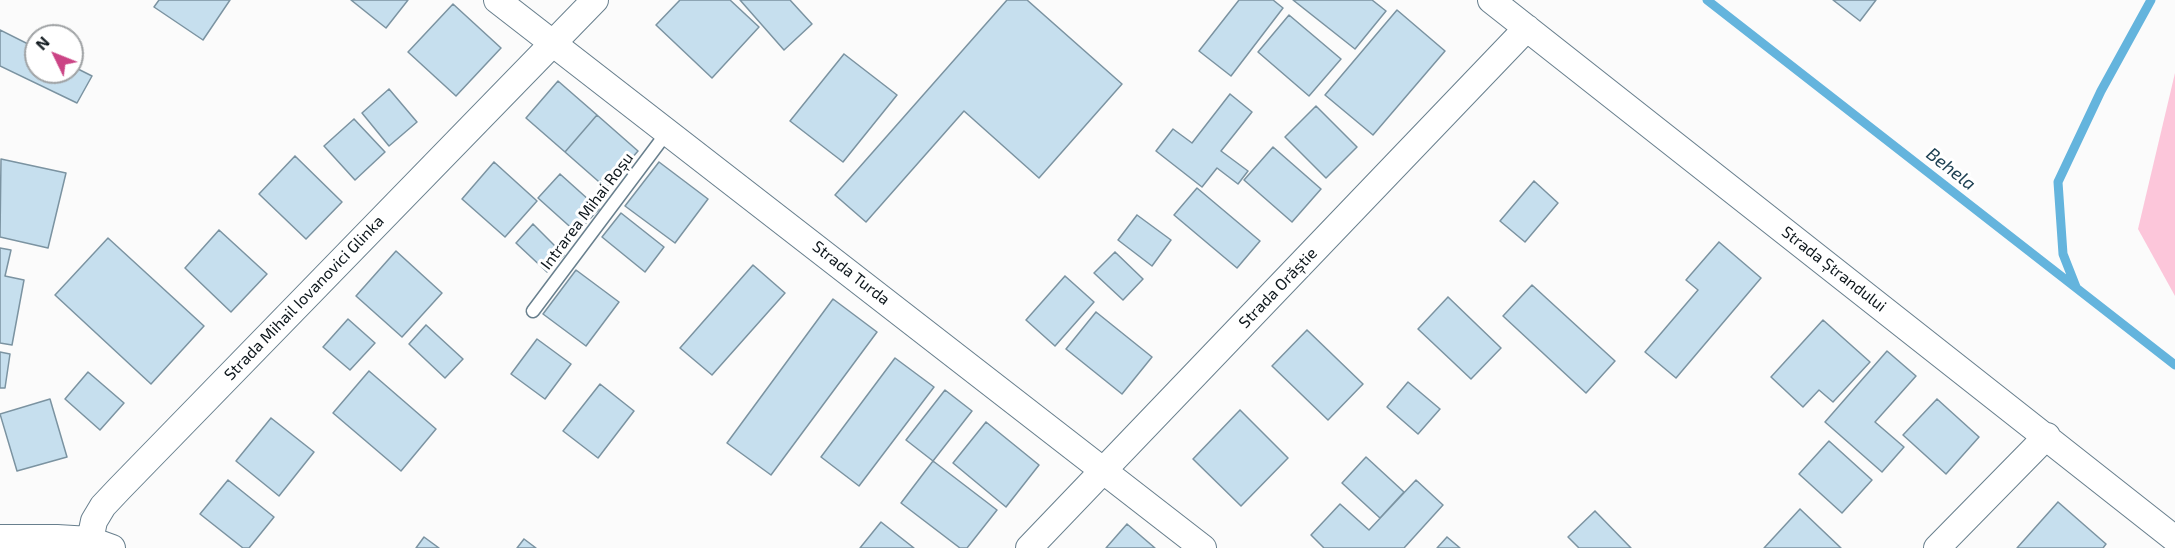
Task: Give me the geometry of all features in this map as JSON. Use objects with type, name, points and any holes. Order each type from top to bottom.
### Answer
[{"type":"street","name":"Strada Turda","points":[[497,0],[1203,548]]},
{"type":"street","name":"Strada Mihail Iovanovici Glinka","points":[[0,538],[57,538],[101,544],[94,521],[103,506],[595,0]]},
{"type":"street","name":"Strada Ștrandului","points":[[1491,0],[2048,436],[2175,539]]},
{"type":"street","name":"Strada Orăștie","points":[[1029,548],[1527,28]]},
{"type":"street","points":[[1937,548],[2048,436]]},
{"type":"lane","name":"Intrarea Mihai Roșu","points":[[533,311],[668,131]]},
{"type":"shaded area","points":[[2175,73],[2175,296],[2138,229]]},
{"type":"building","points":[[159,0],[230,0],[203,40],[154,7]]},
{"type":"building","points":[[351,0],[408,0],[386,28]]},
{"type":"building","points":[[680,0],[730,0],[759,27],[712,78],[656,25]]},
{"type":"building","points":[[740,0],[790,0],[812,24],[784,50]]},
{"type":"building","points":[[1007,0],[1027,0],[1122,84],[1039,178],[964,111],[866,222],[835,195]]},
{"type":"building","points":[[1239,0],[1273,0],[1283,8],[1231,76],[1199,51]]},
{"type":"building","points":[[1293,0],[1372,0],[1386,11],[1355,49]]},
{"type":"building","points":[[1833,0],[1876,0],[1860,21]]},
{"type":"building","points":[[453,4],[501,48],[456,96],[408,52]]},
{"type":"building","points":[[1397,10],[1445,51],[1373,135],[1325,95]]},
{"type":"building","points":[[1289,15],[1341,59],[1309,96],[1258,52]]},
{"type":"building","points":[[0,30],[24,42],[24,78],[0,66]]},
{"type":"building","points":[[844,54],[897,95],[843,162],[790,121]]},
{"type":"building","points":[[84,72],[92,76],[77,103],[37,84],[84,84]]},
{"type":"building","points":[[558,81],[597,115],[565,152],[526,118]]},
{"type":"building","points":[[389,89],[417,122],[389,146],[362,113]]},
{"type":"building","points":[[1230,94],[1252,112],[1221,151],[1248,171],[1238,184],[1217,168],[1202,187],[1156,151],[1173,129],[1192,143]]},
{"type":"building","points":[[1316,106],[1357,147],[1326,178],[1285,137]]},
{"type":"building","points":[[597,115],[638,151],[606,188],[565,152]]},
{"type":"building","points":[[354,119],[385,152],[355,180],[324,146]]},
{"type":"building","points":[[1273,147],[1321,189],[1292,222],[1244,180]]},
{"type":"building","points":[[295,156],[342,202],[306,239],[259,194]]},
{"type":"building","points":[[1,159],[66,173],[48,248],[0,237]]},
{"type":"building","points":[[494,162],[537,201],[505,237],[462,199]]},
{"type":"building","points":[[659,162],[708,199],[675,243],[625,206]]},
{"type":"building","points":[[560,174],[599,209],[577,233],[538,198]]},
{"type":"building","points":[[1534,181],[1558,203],[1525,242],[1500,221]]},
{"type":"building","points":[[1197,188],[1260,241],[1237,268],[1174,215]]},
{"type":"building","points":[[621,213],[664,247],[645,272],[602,237]]},
{"type":"building","points":[[1137,215],[1171,240],[1152,266],[1118,240]]},
{"type":"building","points":[[533,224],[564,255],[547,272],[516,243]]},
{"type":"building","points":[[219,230],[267,274],[231,312],[185,268]]},
{"type":"building","points":[[108,238],[204,326],[151,384],[55,295]]},
{"type":"building","points":[[1719,242],[1761,278],[1676,378],[1645,352],[1698,290],[1686,280]]},
{"type":"building","points":[[0,248],[11,250],[5,276],[24,280],[12,345],[0,343]]},
{"type":"building","points":[[396,251],[442,293],[402,337],[356,296]]},
{"type":"building","points":[[1115,252],[1143,279],[1123,300],[1094,273]]},
{"type":"building","points":[[753,265],[785,293],[712,375],[680,348]]},
{"type":"building","points":[[576,270],[619,302],[586,346],[543,314]]},
{"type":"building","points":[[1065,276],[1094,302],[1055,346],[1026,320]]},
{"type":"building","points":[[1532,285],[1615,361],[1586,393],[1503,316]]},
{"type":"building","points":[[1448,297],[1501,348],[1471,379],[1418,329]]},
{"type":"building","points":[[833,299],[877,332],[771,475],[727,443]]},
{"type":"building","points":[[1096,312],[1152,357],[1122,394],[1066,349]]},
{"type":"building","points":[[348,319],[375,343],[350,370],[323,347]]},
{"type":"building","points":[[1823,320],[1870,362],[1833,402],[1819,390],[1803,407],[1771,377]]},
{"type":"building","points":[[426,325],[463,359],[445,378],[409,344]]},
{"type":"building","points":[[1307,330],[1363,384],[1328,420],[1272,366]]},
{"type":"building","points":[[537,339],[571,364],[545,399],[511,374]]},
{"type":"building","points":[[1887,351],[1916,376],[1875,422],[1904,447],[1882,472],[1825,422]]},
{"type":"building","points":[[0,352],[10,354],[5,388],[0,388]]},
{"type":"building","points":[[895,358],[934,387],[859,486],[821,457]]},
{"type":"building","points":[[369,371],[436,429],[401,471],[333,413]]},
{"type":"building","points":[[88,372],[124,403],[100,430],[65,399]]},
{"type":"building","points":[[1408,382],[1440,409],[1418,434],[1387,407]]},
{"type":"building","points":[[600,384],[634,411],[598,458],[563,431]]},
{"type":"building","points":[[945,390],[972,411],[933,461],[906,440]]},
{"type":"building","points":[[50,399],[67,457],[17,471],[0,414]]},
{"type":"building","points":[[1937,399],[1979,437],[1946,474],[1903,435]]},
{"type":"building","points":[[1240,410],[1288,458],[1241,506],[1193,459]]},
{"type":"building","points":[[271,418],[314,452],[279,496],[236,461]]},
{"type":"building","points":[[986,422],[1039,465],[1006,507],[953,463]]},
{"type":"building","points":[[1829,441],[1872,480],[1842,513],[1799,474]]},
{"type":"building","points":[[1366,457],[1404,492],[1380,518],[1342,483]]},
{"type":"building","points":[[933,461],[997,510],[967,548],[960,548],[901,503]]},
{"type":"building","points":[[228,480],[274,517],[249,548],[243,548],[200,514]]},
{"type":"building","points":[[1416,480],[1443,505],[1404,548],[1324,548],[1311,535],[1340,504],[1369,530]]},
{"type":"building","points":[[2058,502],[2106,544],[2103,548],[2017,548]]},
{"type":"building","points":[[1800,509],[1841,548],[1764,548]]},
{"type":"building","points":[[1595,511],[1631,548],[1579,548],[1568,537]]},
{"type":"building","points":[[881,522],[914,548],[860,548]]},
{"type":"building","points":[[1127,524],[1155,548],[1106,548]]},
{"type":"building","points":[[424,537],[439,548],[416,548]]},
{"type":"building","points":[[1447,537],[1460,548],[1437,548]]},
{"type":"building","points":[[524,539],[536,548],[517,548]]},
{"type":"waterway","name":"Behela","points":[[1707,0],[2175,365]]},
{"type":"waterway","points":[[2076,287],[2063,254],[2058,182],[2101,91],[2151,0]]}]
